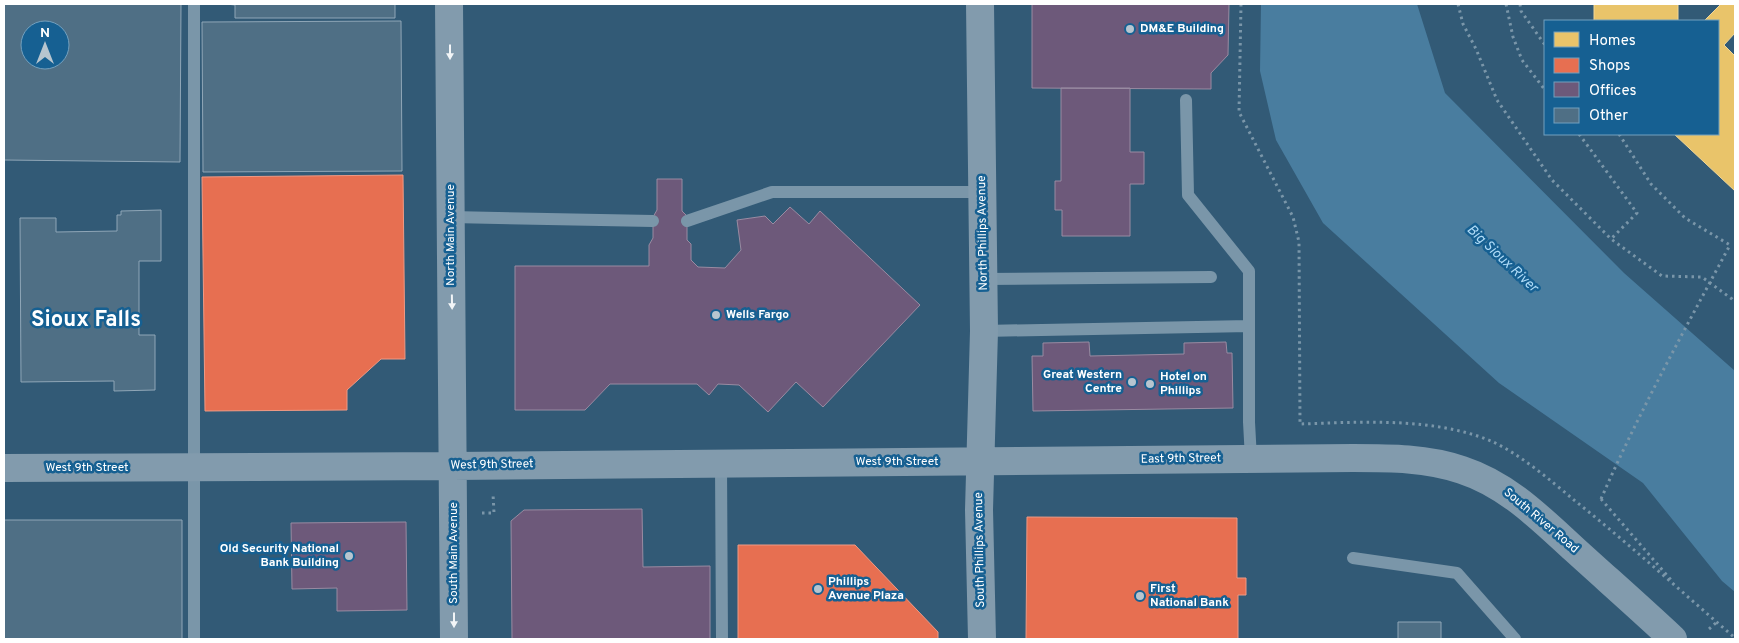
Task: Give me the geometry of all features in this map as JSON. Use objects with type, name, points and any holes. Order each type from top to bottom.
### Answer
[{"type":"street","name":"North Main Avenue","points":[[449,4],[453,466]]},
{"type":"street","name":"North Phillips Avenue","points":[[980,4],[984,331],[980,462]]},
{"type":"street","name":"East 9th Street","points":[[980,462],[1382,458]]},
{"type":"street","name":"South River Road","points":[[1382,458],[1429,462],[1462,470],[1498,485],[1529,508],[1673,639]]},
{"type":"street","name":"West 9th Street","points":[[4,468],[980,462]]},
{"type":"street","name":"South Phillips Avenue","points":[[980,462],[979,510],[982,639]]},
{"type":"street","name":"South Main Avenue","points":[[453,466],[454,639]]},
{"type":"lane","points":[[194,4],[194,639]]},
{"type":"lane","points":[[1186,100],[1188,195],[1249,271],[1249,422],[1251,459]]},
{"type":"lane","points":[[687,221],[772,192],[982,192]]},
{"type":"lane","points":[[451,217],[652,221]]},
{"type":"lane","points":[[983,279],[1211,278]]},
{"type":"lane","points":[[984,331],[1249,326]]},
{"type":"lane","points":[[721,464],[722,639]]},
{"type":"lane","points":[[1354,558],[1457,573],[1515,639]]},
{"type":"path","points":[[1241,4],[1240,112],[1293,217],[1299,242],[1300,424],[1380,422],[1420,424],[1456,431],[1491,441],[1531,465],[1609,528],[1735,638]]},
{"type":"path","points":[[1458,4],[1463,24],[1497,100],[1552,180],[1611,239],[1662,276],[1702,278],[1735,302]]},
{"type":"path","points":[[1506,4],[1513,37],[1522,60],[1544,89]]},
{"type":"path","points":[[1520,4],[1521,11],[1544,44]]},
{"type":"path","points":[[1580,135],[1638,213],[1611,239]]},
{"type":"path","points":[[1620,135],[1652,184],[1686,218],[1730,245],[1654,387],[1601,499],[1680,590]]},
{"type":"path","points":[[479,514],[494,513],[493,487]]},
{"type":"path","points":[[1709,629],[1717,622]]},
{"type":"water","name":"Big Sioux River","points":[[1261,4],[1417,4],[1445,93],[1624,273],[1735,371],[1735,592],[1722,581],[1643,483],[1499,383],[1323,223],[1276,140],[1260,71]]},
{"type":"building: Homes","points":[[1594,4],[1678,4],[1678,20],[1594,20]]},
{"type":"building: Homes","points":[[1721,4],[1735,4],[1735,33],[1724,45],[1735,56],[1735,191],[1675,135],[1719,135],[1719,20],[1705,20]]},
{"type":"building: Shops","points":[[403,175],[405,359],[381,359],[347,390],[347,410],[205,411],[202,177]]},
{"type":"building: Shops","points":[[1027,517],[1237,518],[1237,578],[1246,578],[1246,595],[1238,595],[1238,639],[1026,639]]},
{"type":"building: Shops","name":"Phillips Avenue Plaza","points":[[738,545],[855,545],[938,632],[938,639],[738,639]]},
{"type":"building: Offices","name":"DM&E Building","points":[[1032,4],[1229,4],[1228,55],[1211,73],[1211,89],[1032,88]]},
{"type":"building: Offices","points":[[1061,88],[1130,88],[1130,152],[1144,152],[1144,184],[1130,184],[1130,236],[1062,236],[1062,210],[1055,210],[1055,181],[1061,181]]},
{"type":"building: Offices","points":[[657,179],[682,179],[682,211],[687,216],[687,240],[691,244],[691,260],[698,267],[725,268],[741,250],[737,220],[765,216],[773,224],[790,207],[809,224],[820,211],[920,305],[823,407],[796,382],[768,412],[739,385],[718,384],[709,395],[697,384],[610,384],[585,410],[515,410],[515,266],[649,266],[649,245],[653,238],[653,217],[657,210]]},
{"type":"building: Offices","name":"Great Western Centre","points":[[1089,342],[1090,356],[1184,354],[1184,343],[1226,342],[1227,353],[1232,353],[1233,408],[1033,411],[1032,356],[1043,356],[1043,343]]},
{"type":"building: Offices","points":[[642,509],[643,567],[710,566],[710,639],[512,639],[511,521],[524,510]]},
{"type":"building: Offices","name":"Old Security National Bank Building","points":[[406,522],[407,610],[337,611],[337,588],[292,589],[291,523]]},
{"type":"building: Other","points":[[4,4],[181,4],[180,162],[4,160]]},
{"type":"building: Other","points":[[226,4],[395,4],[395,18],[235,18],[235,5]]},
{"type":"building: Other","points":[[401,21],[402,171],[203,172],[202,22]]},
{"type":"building: Other","points":[[161,210],[161,261],[139,261],[139,335],[155,335],[155,390],[114,391],[114,381],[21,382],[20,218],[56,218],[56,232],[117,231],[117,215],[121,215],[121,211]]},
{"type":"building: Other","points":[[4,520],[182,520],[182,639],[4,639]]},
{"type":"building: Other","points":[[1398,622],[1441,622],[1441,639],[1398,639]]},
{"type":"place","name":"DM&E Building","points":[[1130,29]]},
{"type":"place","name":"Wells Fargo","points":[[716,315]]},
{"type":"place","name":"Great Western Centre","points":[[1132,382]]},
{"type":"place","name":"Hotel on Phillips","points":[[1150,384]]},
{"type":"place","name":"Old Security National Bank Building","points":[[349,556]]},
{"type":"place","name":"Phillips Avenue Plaza","points":[[818,589]]},
{"type":"place","name":"First National Bank","points":[[1140,596]]},
{"type":"district","name":"Sioux Falls","points":[[86,320]]}]
